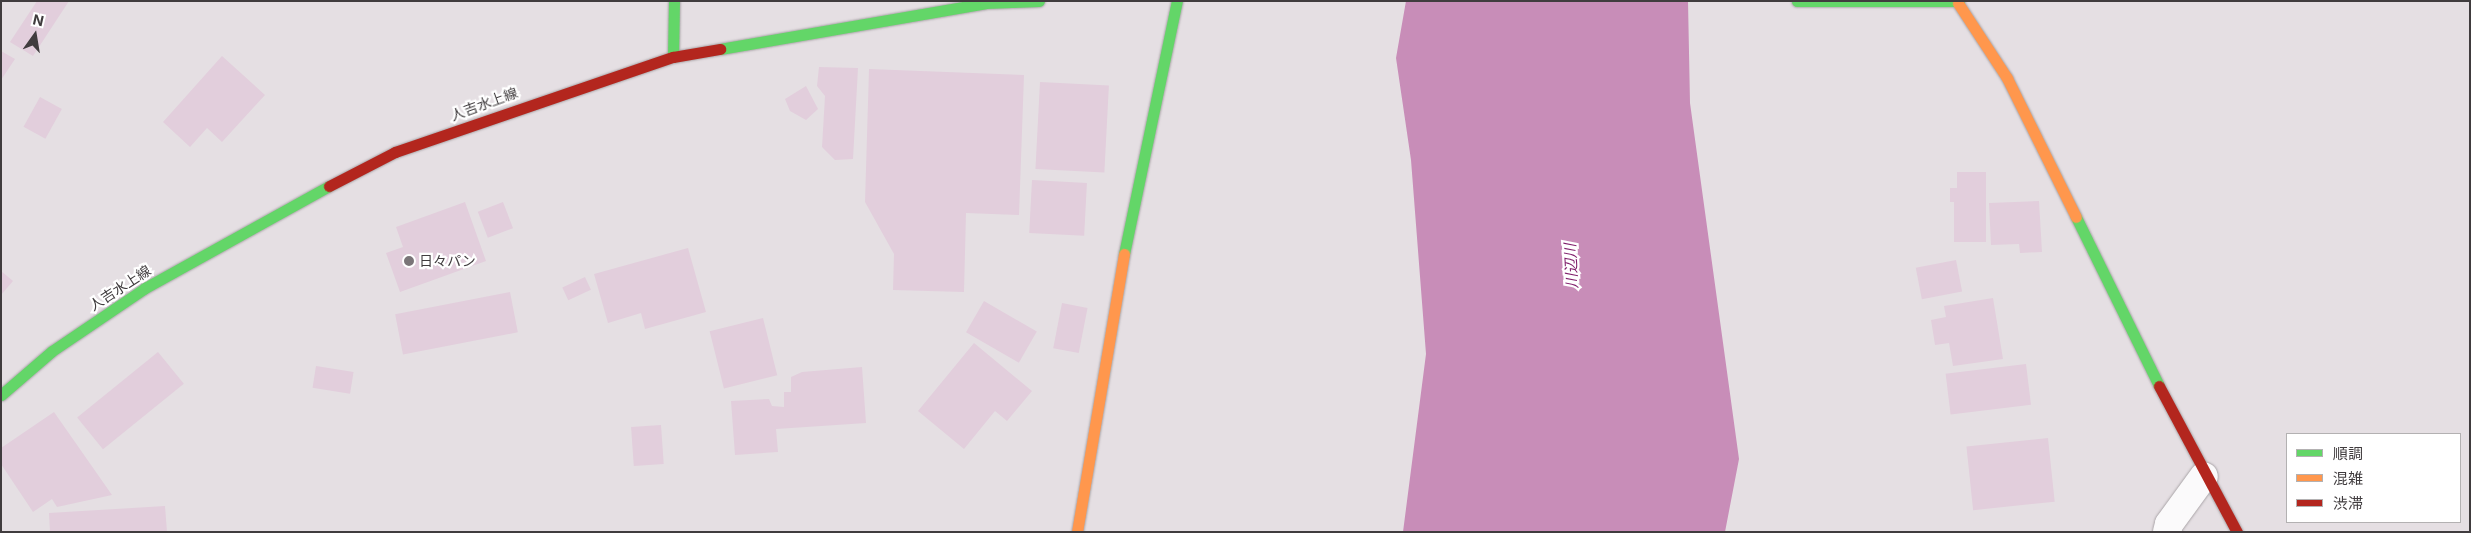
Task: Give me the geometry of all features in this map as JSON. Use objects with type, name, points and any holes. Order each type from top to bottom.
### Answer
[{"type":"main road","points":[[673,56],[674,1]]},
{"type":"main road","name":"人吉水上線","points":[[1,395],[52,352],[145,288],[251,226],[395,152],[673,56],[985,3],[1038,1]]},
{"type":"main road","points":[[1077,532],[1110,320],[1177,1]]},
{"type":"main road","points":[[1796,1],[1958,2],[2007,78],[2204,476],[2237,532]]},
{"type":"street","points":[[2167,532],[2169,524],[2204,476]]},
{"type":"water","name":"川辺川","points":[[1406,1],[1688,1],[1690,103],[1739,459],[1725,532],[1403,532],[1426,354],[1411,160],[1396,58]]},
{"type":"building","points":[[37,1],[69,1],[33,56],[10,42]]},
{"type":"building","points":[[1,51],[15,59],[1,80]]},
{"type":"building","points":[[222,56],[265,95],[222,142],[207,128],[190,147],[163,122]]},
{"type":"building","points":[[819,67],[858,68],[853,159],[835,160],[822,147],[825,96],[817,86]]},
{"type":"building","points":[[869,69],[1024,75],[1019,215],[966,213],[964,292],[893,290],[894,254],[865,202]]},
{"type":"building","points":[[1040,82],[1109,86],[1104,172],[1035,169]]},
{"type":"building","points":[[806,86],[818,109],[806,120],[790,111],[785,99]]},
{"type":"building","points":[[40,97],[62,109],[45,139],[24,127]]},
{"type":"building","points":[[1957,172],[1986,172],[1986,242],[1954,242],[1954,202],[1950,202],[1950,188],[1957,188]]},
{"type":"building","points":[[1032,180],[1087,183],[1084,236],[1029,233]]},
{"type":"building","points":[[2039,201],[2042,252],[2020,253],[2019,244],[1991,245],[1989,203]]},
{"type":"building","points":[[465,202],[486,261],[400,292],[386,253],[403,247],[396,227]]},
{"type":"building","points":[[503,202],[513,228],[488,238],[478,212]]},
{"type":"building","points":[[688,248],[706,312],[645,329],[641,313],[608,323],[594,274]]},
{"type":"building","points":[[1956,260],[1962,291],[1922,299],[1916,268]]},
{"type":"building","points":[[1,271],[13,281],[1,295]]},
{"type":"building","points":[[585,277],[591,290],[568,300],[562,288]]},
{"type":"building","points":[[510,292],[518,332],[403,355],[395,314]]},
{"type":"building","points":[[1993,298],[2003,359],[1953,366],[1949,343],[1935,345],[1931,320],[1946,317],[1944,306]]},
{"type":"building","points":[[984,301],[1037,331],[1019,363],[966,332]]},
{"type":"building","points":[[1062,303],[1088,308],[1079,353],[1053,348]]},
{"type":"building","points":[[763,318],[777,375],[724,389],[710,331]]},
{"type":"building","points":[[974,343],[1032,391],[1007,421],[995,411],[964,449],[918,411]]},
{"type":"building","points":[[158,352],[184,384],[103,449],[77,417]]},
{"type":"building","points":[[2026,364],[2031,405],[1951,415],[1946,374]]},
{"type":"building","points":[[316,366],[354,372],[350,394],[313,388]]},
{"type":"building","points":[[862,367],[866,423],[776,429],[778,452],[735,455],[731,401],[769,399],[772,406],[784,407],[784,392],[791,392],[791,377],[802,372]]},
{"type":"building","points":[[54,412],[112,495],[57,507],[52,499],[33,512],[1,464],[1,448]]},
{"type":"building","points":[[661,425],[664,464],[634,466],[631,427]]},
{"type":"building","points":[[2048,438],[2055,502],[1973,510],[1966,447]]},
{"type":"building","points":[[165,506],[167,532],[50,532],[49,513]]},
{"type":"traffic: fast","points":[[673,57],[674,1]]},
{"type":"traffic: fast","points":[[720,49],[985,3],[1039,1]]},
{"type":"traffic: fast","points":[[1124,254],[1177,1]]},
{"type":"traffic: fast","points":[[1797,1],[1959,1]]},
{"type":"traffic: fast","points":[[1,395],[52,351],[145,288],[329,186]]},
{"type":"traffic: fast","points":[[2076,217],[2159,386]]},
{"type":"traffic: slow","points":[[1958,3],[2007,78],[2076,217]]},
{"type":"traffic: slow","points":[[1077,532],[1124,254]]},
{"type":"traffic: jam","points":[[329,186],[395,152],[673,57],[720,49]]},
{"type":"traffic: jam","points":[[2159,386],[2237,532]]},
{"type":"place","name":"日々パン","points":[[409,261]]}]
